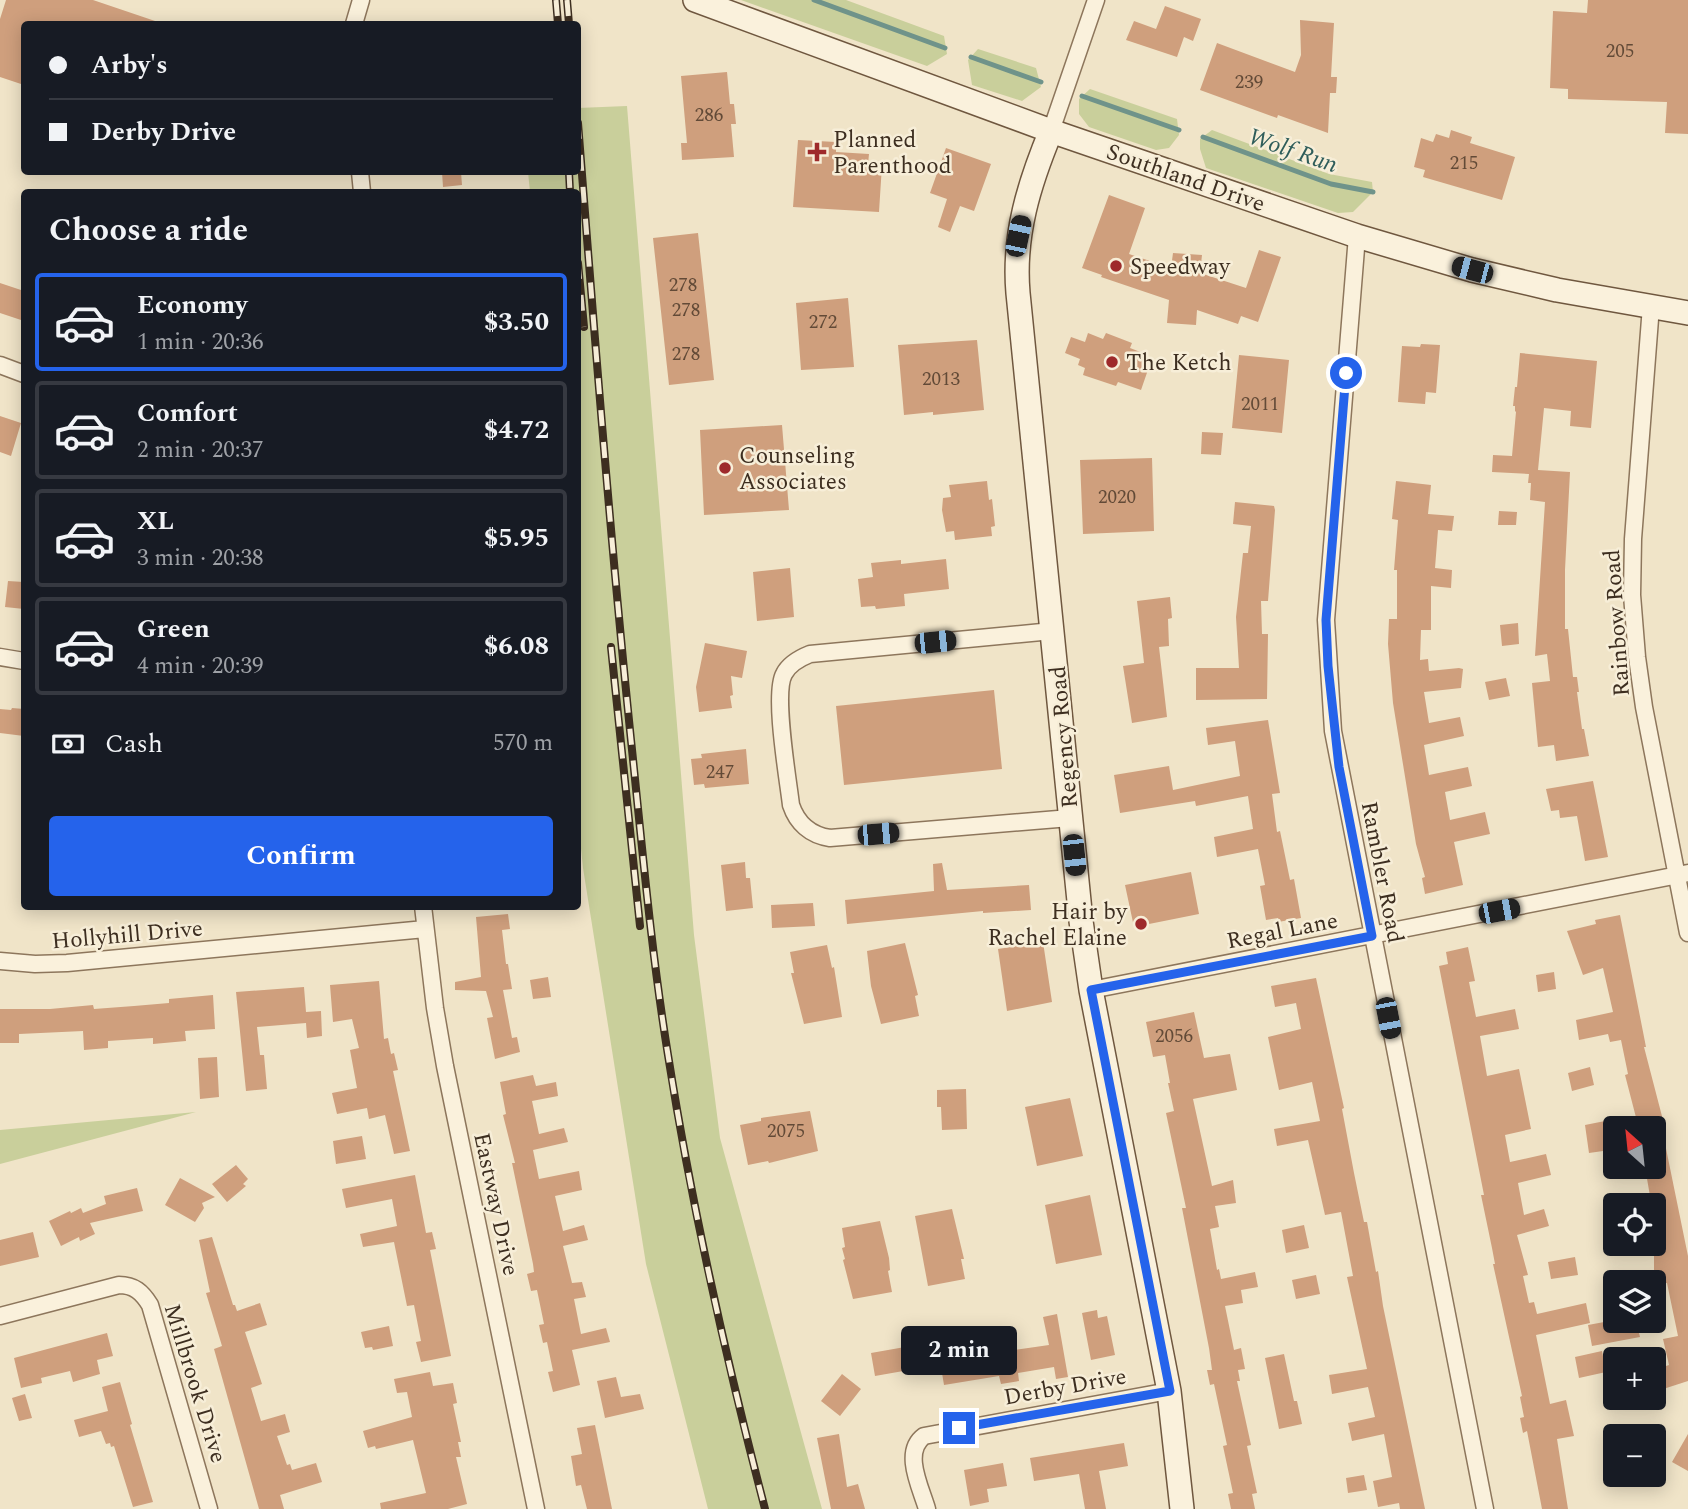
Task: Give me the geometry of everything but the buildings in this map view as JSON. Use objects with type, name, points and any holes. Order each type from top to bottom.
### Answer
[{"type":"street","points":[[355,21],[361,0]]},
{"type":"street","name":"Southland Drive","points":[[695,0],[1051,131],[1357,236],[1557,290],[1688,313]]},
{"type":"street","points":[[1051,131],[1096,0]]},
{"type":"street","name":"Regency Road","points":[[1051,131],[1026,197],[1016,260],[1081,921],[1091,990],[1170,1391],[1182,1509]]},
{"type":"street","name":"Rambler Road","points":[[1357,236],[1326,620],[1333,731],[1485,1509]]},
{"type":"street","name":"Rainbow Road","points":[[1651,306],[1633,539],[1632,595],[1644,707],[1682,875],[1688,933]]},
{"type":"street","points":[[0,365],[21,373]]},
{"type":"street","points":[[1052,631],[810,654],[784,674],[780,695],[791,805],[799,821],[816,834],[830,838],[1070,818]]},
{"type":"street","points":[[0,657],[21,660]]},
{"type":"street","name":"Regal Lane","points":[[1091,990],[1682,875]]},
{"type":"street","name":"Eastway Drive","points":[[424,910],[445,1066],[536,1509]]},
{"type":"street","name":"Hollyhill Drive","points":[[0,961],[67,963],[425,929]]},
{"type":"street","name":"Millbrook Drive","points":[[0,1316],[119,1285],[133,1287],[144,1294],[150,1305],[209,1509]]},
{"type":"street","name":"Derby Drive","points":[[927,1509],[913,1456],[914,1447],[923,1436],[1170,1391]]},
{"type":"green space","points":[[741,0],[846,0],[944,36],[947,54],[927,66]]},
{"type":"green space","points":[[978,49],[1036,68],[1041,87],[1022,101],[972,85],[968,60]]},
{"type":"green space","points":[[1090,89],[1177,119],[1179,135],[1169,148],[1156,150],[1089,127],[1079,114],[1079,99]]},
{"type":"green space","points":[[627,106],[694,935],[720,1138],[822,1509],[708,1509],[646,1264],[581,848],[581,189],[530,189],[528,175],[581,175],[581,108]]},
{"type":"green space","points":[[1212,130],[1329,174],[1372,182],[1373,192],[1353,212],[1338,213],[1206,168],[1200,139]]},
{"type":"green space","points":[[196,1112],[0,1164],[0,1130]]},
{"type":"waterway","name":"Wolf Run","points":[[814,0],[945,48]]},
{"type":"waterway","name":"Wolf Run","points":[[971,57],[1041,82]]},
{"type":"waterway","name":"Wolf Run","points":[[1082,96],[1179,130]]},
{"type":"waterway","name":"Wolf Run","points":[[1203,137],[1331,184],[1373,192]]},
{"type":"railway","points":[[556,0],[558,21]]},
{"type":"railway","points":[[567,0],[569,21]]},
{"type":"railway","points":[[581,162],[616,586],[657,976],[677,1112],[699,1226],[723,1340],[765,1509]]},
{"type":"railway","points":[[569,175],[570,189]]},
{"type":"railway","points":[[581,295],[584,327]]},
{"type":"railway","points":[[611,647],[640,926]]},
{"type":"place","name":"Planned Parenthood","points":[[817,152]]},
{"type":"place","name":"Speedway","points":[[1116,266]]},
{"type":"place","name":"The Ketch","points":[[1112,362]]},
{"type":"place","name":"Counseling Associates","points":[[725,468]]},
{"type":"place","name":"Hair by Rachel Elaine","points":[[1141,924]]},
{"type":"route","points":[[959,1428],[1170,1391],[1091,990],[1372,936],[1333,731],[1328,666],[1326,620],[1346,373]]}]
